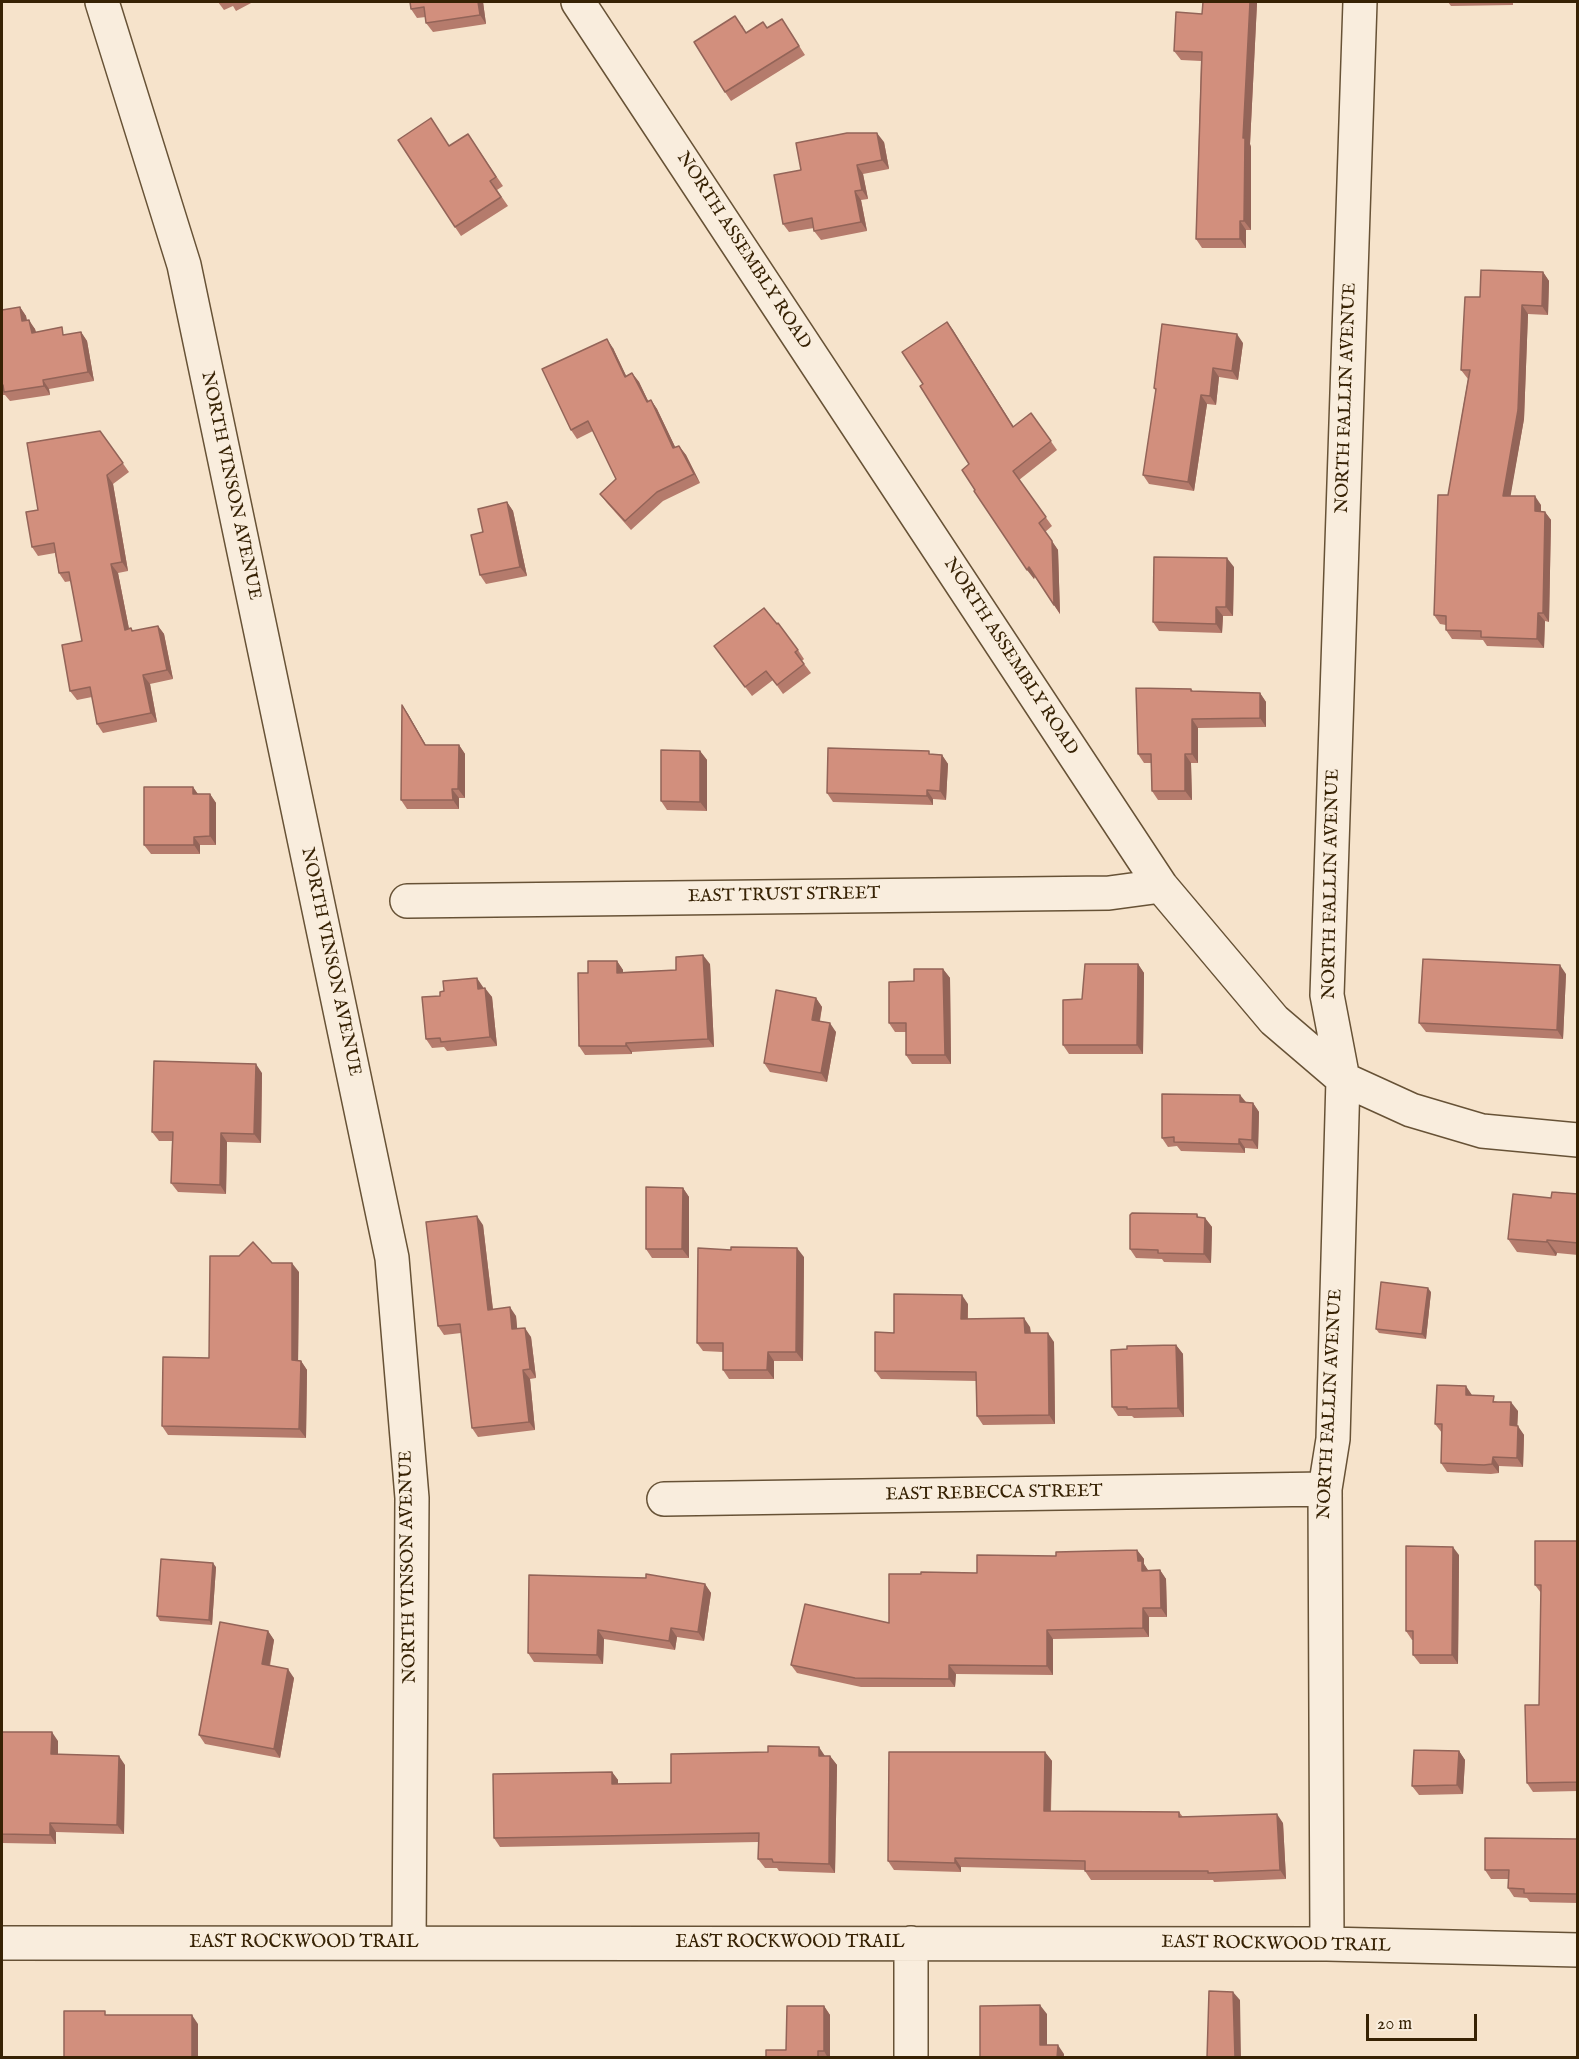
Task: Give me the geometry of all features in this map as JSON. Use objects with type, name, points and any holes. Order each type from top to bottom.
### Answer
[{"type":"street","name":"NORTH VINSON AVENUE","points":[[102,2],[184,265],[392,1258],[412,1498],[409,1942]]},
{"type":"street","name":"NORTH ASSEMBLY ROAD","points":[[578,2],[1161,886],[1274,1020],[1343,1079],[1411,1110],[1482,1131],[1578,1140]]},
{"type":"street","name":"NORTH FALLIN AVENUE","points":[[1327,1944],[1325,1489],[1333,1439],[1343,1079],[1327,995],[1360,2]]},
{"type":"street","name":"EAST TRUST STREET","points":[[407,901],[1109,893],[1161,886]]},
{"type":"street","name":"EAST REBECCA STREET","points":[[664,1499],[1325,1489]]},
{"type":"street","name":"EAST ROCKWOOD TRAIL","points":[[2,1943],[1327,1944],[1578,1950]]},
{"type":"street","points":[[911,1943],[911,2058]]},
{"type":"building","points":[[410,2],[478,2],[480,15],[426,23],[424,7],[411,9]]},
{"type":"building","points":[[1203,2],[1250,2],[1243,138],[1245,138],[1244,221],[1240,221],[1240,239],[1196,239],[1202,52],[1174,51],[1176,12],[1202,14]]},
{"type":"building","points":[[735,16],[746,33],[763,22],[767,28],[782,19],[799,46],[725,92],[694,42]]},
{"type":"building","points":[[431,118],[449,146],[468,134],[496,177],[490,181],[501,197],[455,227],[398,140]]},
{"type":"building","points":[[847,133],[877,133],[882,160],[857,165],[862,190],[855,191],[861,222],[814,231],[812,218],[783,224],[774,175],[801,170],[796,143]]},
{"type":"building","points":[[1481,270],[1543,272],[1542,306],[1522,305],[1518,410],[1503,496],[1535,496],[1535,511],[1545,512],[1543,613],[1538,613],[1537,639],[1481,637],[1481,631],[1446,630],[1446,616],[1434,615],[1438,495],[1448,495],[1470,370],[1461,370],[1465,297],[1480,297]]},
{"type":"building","points":[[20,307],[22,321],[29,320],[32,333],[62,327],[63,335],[81,332],[88,372],[43,380],[44,386],[4,392],[2,385],[2,310]]},
{"type":"building","points":[[947,322],[1013,427],[1031,413],[1051,441],[1013,471],[1046,517],[1039,523],[1052,541],[1054,605],[1029,567],[1027,570],[974,491],[962,470],[969,464],[920,386],[923,384],[902,352]]},
{"type":"building","points":[[1162,324],[1237,334],[1232,371],[1213,368],[1210,396],[1201,395],[1188,482],[1143,475],[1156,389],[1154,388]]},
{"type":"building","points":[[607,339],[625,377],[632,373],[647,402],[651,400],[673,448],[679,446],[694,474],[657,492],[625,521],[600,494],[616,479],[588,421],[571,430],[542,369]]},
{"type":"building","points":[[100,431],[123,463],[107,475],[122,562],[111,564],[125,630],[131,628],[132,631],[158,626],[167,670],[143,675],[151,713],[97,724],[90,687],[70,691],[62,645],[82,641],[69,572],[59,573],[54,543],[32,547],[26,512],[38,510],[27,443]]},
{"type":"building","points":[[507,502],[520,567],[480,575],[471,535],[483,532],[478,509]]},
{"type":"building","points":[[1154,557],[1227,558],[1226,607],[1216,607],[1216,624],[1153,622]]},
{"type":"building","points":[[764,608],[798,650],[795,652],[804,664],[777,685],[766,671],[745,687],[714,646]]},
{"type":"building","points":[[1136,688],[1260,693],[1260,718],[1192,719],[1192,754],[1185,754],[1185,791],[1152,791],[1151,754],[1138,754]]},
{"type":"building","points":[[402,705],[425,745],[459,745],[458,789],[452,789],[453,800],[401,800]]},
{"type":"building","points":[[828,748],[929,751],[929,754],[942,755],[940,791],[927,790],[927,796],[827,793]]},
{"type":"building","points":[[661,750],[700,751],[700,802],[661,801]]},
{"type":"building","points":[[144,787],[193,787],[193,794],[210,794],[210,836],[194,837],[194,845],[144,845]]},
{"type":"building","points":[[703,955],[708,1039],[626,1043],[626,1046],[579,1046],[578,973],[588,973],[588,961],[617,961],[617,973],[676,970],[676,957]]},
{"type":"building","points":[[1423,959],[1560,965],[1557,1030],[1419,1023]]},
{"type":"building","points":[[1085,964],[1138,964],[1137,1045],[1063,1045],[1063,1000],[1082,999]]},
{"type":"building","points":[[914,969],[943,969],[945,1055],[906,1055],[906,1023],[889,1023],[889,982],[914,981]]},
{"type":"building","points":[[477,978],[478,989],[485,988],[490,1037],[441,1042],[440,1038],[426,1039],[422,997],[440,996],[440,992],[444,991],[443,981]]},
{"type":"building","points":[[776,990],[816,998],[812,1020],[830,1023],[821,1073],[764,1063]]},
{"type":"building","points":[[154,1061],[256,1064],[254,1134],[221,1133],[220,1185],[171,1183],[173,1132],[152,1132]]},
{"type":"building","points":[[1162,1094],[1240,1095],[1240,1102],[1253,1103],[1252,1140],[1239,1139],[1239,1144],[1174,1142],[1174,1137],[1162,1138]]},
{"type":"building","points":[[646,1187],[683,1188],[682,1249],[646,1249]]},
{"type":"building","points":[[1552,1192],[1578,1194],[1578,1243],[1508,1239],[1513,1194],[1551,1198]]},
{"type":"building","points":[[1132,1213],[1197,1214],[1197,1217],[1205,1218],[1204,1254],[1158,1253],[1158,1250],[1130,1249],[1130,1215]]},
{"type":"building","points":[[477,1216],[488,1310],[510,1307],[512,1329],[525,1328],[530,1369],[523,1370],[529,1422],[472,1428],[460,1324],[438,1326],[426,1222]]},
{"type":"building","points":[[253,1242],[272,1263],[292,1263],[292,1360],[301,1361],[299,1429],[162,1426],[163,1357],[209,1358],[210,1256],[239,1256]]},
{"type":"building","points":[[731,1247],[797,1248],[796,1352],[768,1352],[767,1370],[723,1370],[723,1343],[697,1343],[698,1248],[731,1250]]},
{"type":"building","points":[[1381,1282],[1428,1288],[1422,1334],[1376,1329]]},
{"type":"building","points":[[894,1294],[962,1295],[961,1319],[1024,1318],[1025,1333],[1048,1333],[1049,1415],[977,1416],[976,1372],[875,1371],[875,1332],[894,1333]]},
{"type":"building","points":[[1176,1345],[1178,1408],[1112,1407],[1111,1350],[1127,1349],[1127,1346]]},
{"type":"building","points":[[1437,1385],[1466,1386],[1466,1395],[1494,1396],[1493,1402],[1511,1402],[1510,1425],[1518,1426],[1517,1458],[1493,1457],[1492,1464],[1484,1465],[1441,1463],[1442,1424],[1435,1424]]},
{"type":"building","points":[[1535,1541],[1578,1541],[1578,1782],[1527,1783],[1525,1705],[1539,1705],[1541,1585],[1535,1585]]},
{"type":"building","points":[[1406,1546],[1453,1547],[1452,1655],[1413,1655],[1413,1631],[1406,1631]]},
{"type":"building","points":[[1137,1550],[1138,1561],[1142,1561],[1142,1571],[1160,1570],[1161,1608],[1143,1608],[1143,1628],[1047,1630],[1047,1666],[949,1665],[949,1679],[855,1678],[791,1665],[805,1604],[889,1623],[889,1574],[977,1573],[977,1555],[1056,1556],[1056,1552]]},
{"type":"building","points":[[161,1559],[213,1563],[209,1620],[157,1616]]},
{"type":"building","points":[[646,1574],[705,1584],[698,1632],[671,1628],[669,1641],[598,1630],[597,1655],[528,1653],[529,1575],[646,1578]]},
{"type":"building","points":[[220,1622],[268,1631],[262,1664],[288,1669],[274,1749],[199,1735]]},
{"type":"building","points":[[2,1732],[52,1732],[51,1754],[119,1756],[117,1825],[50,1823],[50,1835],[2,1834]]},
{"type":"building","points":[[768,1746],[819,1747],[819,1756],[830,1756],[829,1864],[773,1862],[772,1859],[758,1859],[759,1833],[494,1838],[493,1774],[612,1772],[612,1784],[671,1783],[671,1754],[768,1752]]},
{"type":"building","points":[[1414,1750],[1459,1751],[1457,1785],[1412,1786]]},
{"type":"building","points":[[889,1752],[1045,1752],[1044,1811],[1179,1812],[1179,1817],[1277,1814],[1280,1870],[1208,1873],[1208,1871],[1085,1871],[1085,1861],[955,1858],[955,1863],[888,1861]]},
{"type":"building","points":[[1485,1838],[1578,1839],[1578,1894],[1524,1893],[1524,1889],[1508,1888],[1509,1870],[1485,1870]]},
{"type":"building","points":[[1209,1991],[1233,1992],[1235,2058],[1207,2058]]},
{"type":"building","points":[[1040,2005],[1040,2045],[1058,2045],[1057,2058],[980,2058],[980,2006]]},
{"type":"building","points":[[787,2006],[824,2006],[824,2051],[818,2051],[818,2058],[766,2058],[766,2050],[786,2050]]},
{"type":"building","points":[[64,2011],[105,2011],[105,2015],[192,2015],[192,2058],[64,2058]]}]
